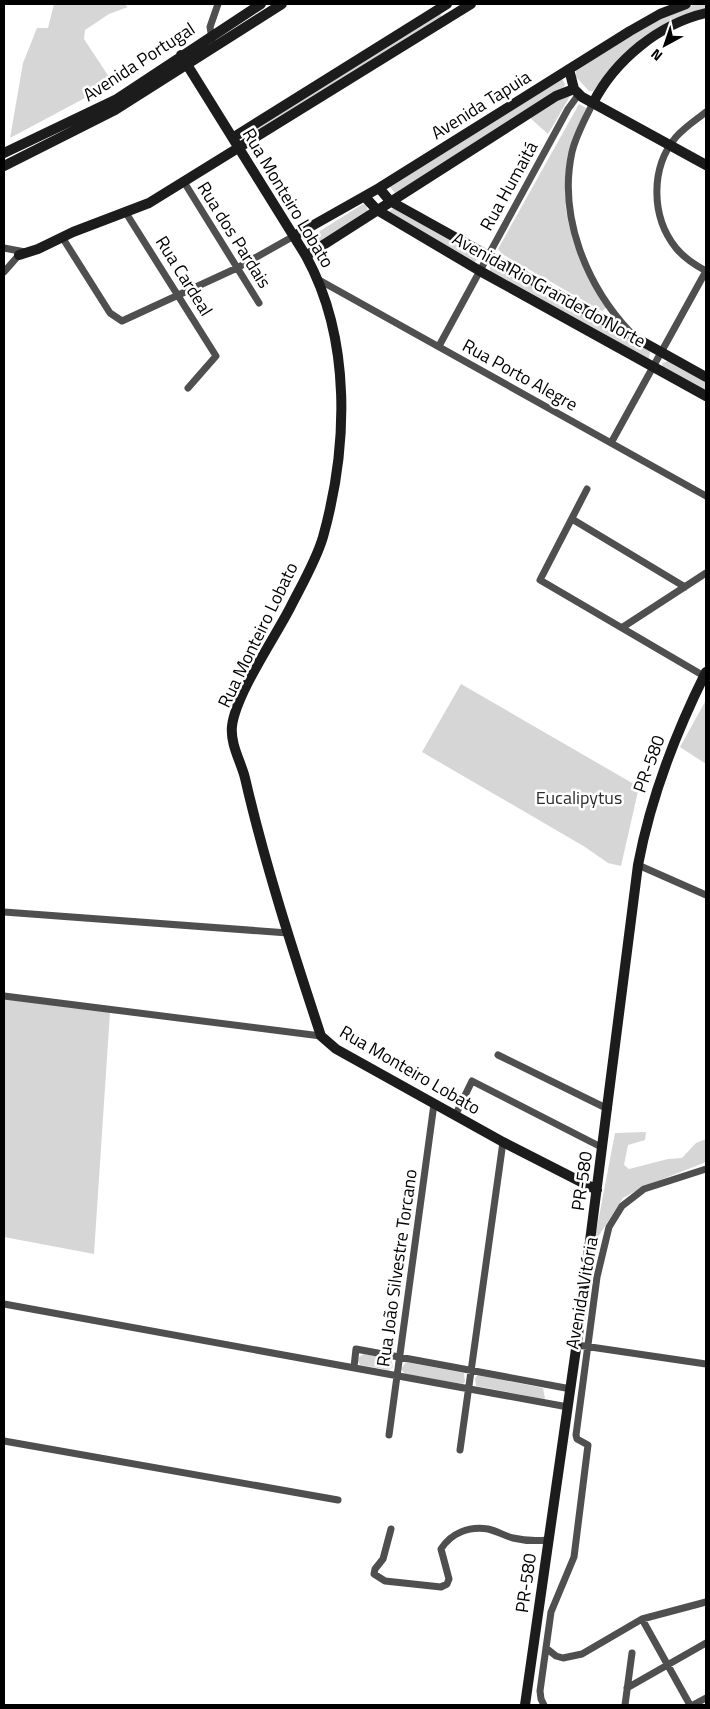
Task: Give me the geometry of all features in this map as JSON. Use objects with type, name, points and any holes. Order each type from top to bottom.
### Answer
[{"type":"main road","name":"Avenida Portugal","points":[[184,60],[210,36],[261,4]]},
{"type":"main road","name":"Avenida Portugal","points":[[4,153],[102,107],[184,60],[216,46],[282,4]]},
{"type":"main road","points":[[22,253],[38,249],[62,237],[149,203],[471,4]]},
{"type":"main road","name":"Avenida Tapuia","points":[[294,236],[365,197],[650,19],[686,4]]},
{"type":"main road","points":[[234,137],[444,5],[448,18]]},
{"type":"main road","points":[[593,103],[609,78],[635,50],[673,26],[706,13]]},
{"type":"main road","points":[[4,166],[115,110],[184,60]]},
{"type":"main road","name":"Rua Monteiro Lobato","points":[[184,60],[234,137],[319,280],[334,337],[339,376],[340,439],[333,493],[318,548],[290,608],[239,703],[232,726],[234,745],[288,933],[321,1036],[336,1049],[455,1116],[597,1190]]},
{"type":"main road","points":[[569,69],[576,92],[706,165]]},
{"type":"main road","name":"Avenida Tapuia","points":[[306,256],[556,96],[576,92]]},
{"type":"main road","points":[[379,188],[390,201]]},
{"type":"main road","name":"Avenida Rio Grande do Norte","points":[[365,197],[377,210],[480,271],[706,396]]},
{"type":"main road","name":"Avenida Rio Grande do Norte","points":[[390,201],[706,377]]},
{"type":"main road","name":"PR-580","points":[[526,1705],[577,1345],[638,864],[648,816],[659,779],[672,744],[705,674]]},
{"type":"street","points":[[216,46],[210,36],[212,18],[218,4]]},
{"type":"street","name":"Rua Humaitá","points":[[439,346],[576,92]]},
{"type":"street","points":[[593,103],[572,151],[568,180],[573,230],[591,275],[611,308],[639,341]]},
{"type":"street","points":[[611,444],[706,271],[688,260],[676,248],[663,226],[657,201],[656,186],[661,166],[670,146],[686,128],[706,112]]},
{"type":"street","name":"Rua dos Pardais","points":[[184,182],[259,303]]},
{"type":"street","name":"Rua Cardeal","points":[[126,213],[216,356],[188,388]]},
{"type":"street","points":[[62,237],[110,313],[122,321],[179,297],[237,268],[294,236]]},
{"type":"street","points":[[4,248],[22,253],[4,272]]},
{"type":"street","name":"Rua Porto Alegre","points":[[319,280],[706,496]]},
{"type":"street","points":[[588,489],[540,580],[705,674]]},
{"type":"street","points":[[572,519],[685,588]]},
{"type":"street","points":[[623,627],[706,573]]},
{"type":"street","points":[[638,864],[706,895]]},
{"type":"street","points":[[4,912],[288,933]]},
{"type":"street","points":[[4,996],[321,1036]]},
{"type":"street","points":[[498,1055],[608,1109]]},
{"type":"street","points":[[455,1116],[472,1081],[603,1148]]},
{"type":"street","name":"Rua João Silvestre Torcano","points":[[388,1435],[398,1375],[434,1104]]},
{"type":"street","points":[[460,1450],[503,1142]]},
{"type":"street","name":"Avenida Vitória","points":[[551,1612],[574,1557],[588,1445],[577,1438],[576,1435],[602,1250],[615,1216],[628,1200],[644,1189],[706,1169]]},
{"type":"street","points":[[4,1304],[86,1321],[354,1367],[568,1407]]},
{"type":"street","points":[[577,1345],[706,1364]]},
{"type":"street","points":[[354,1367],[356,1348],[571,1389]]},
{"type":"street","points":[[4,1441],[338,1500]]},
{"type":"street","points":[[391,1529],[383,1559],[375,1569],[374,1574],[385,1581],[441,1587],[449,1580],[441,1549],[447,1539],[457,1533],[479,1528],[489,1529],[524,1540],[548,1540]]},
{"type":"street","points":[[546,1648],[562,1658],[582,1654],[642,1619],[706,1602]]},
{"type":"street","points":[[539,1611],[551,1612],[540,1691],[544,1705]]},
{"type":"street","points":[[642,1619],[691,1705],[706,1698]]},
{"type":"street","points":[[627,1688],[706,1643]]},
{"type":"street","points":[[625,1705],[632,1652]]},
{"type":"green space","points":[[54,4],[124,4],[128,7],[109,14],[85,30],[84,39],[113,83],[10,138],[23,63],[37,28],[48,28]]},
{"type":"green space","points":[[697,4],[706,4],[706,9],[632,49],[617,61],[593,91],[589,91],[576,77],[576,71],[634,33],[665,17]]},
{"type":"green space","points":[[440,13],[442,18],[244,141],[241,136]]},
{"type":"green space","points":[[562,79],[565,84],[564,87],[395,193],[390,187]]},
{"type":"green space","points":[[565,93],[570,95],[569,98],[548,134],[529,117]]},
{"type":"green space","points":[[579,104],[586,108],[567,169],[566,212],[576,245],[590,277],[607,307],[602,311],[502,254],[498,249]]},
{"type":"green space","points":[[363,204],[366,205],[368,211],[317,244],[312,243],[312,236]]},
{"type":"green space","points":[[393,208],[478,254],[479,259],[473,263],[389,212]]},
{"type":"green space","points":[[495,263],[650,351],[649,359],[490,273],[490,267]]},
{"type":"green space","points":[[669,361],[706,381],[706,394],[663,370],[662,363]]},
{"type":"green space","name":"Eucalipytus","points":[[461,684],[639,787],[621,866],[608,863],[585,847],[422,752]]},
{"type":"green space","points":[[706,700],[706,764],[680,747]]},
{"type":"green space","points":[[4,999],[110,1012],[94,1254],[4,1237]]},
{"type":"green space","points":[[646,1132],[645,1140],[628,1145],[624,1165],[629,1169],[668,1159],[682,1158],[696,1143],[706,1139],[706,1162],[645,1186],[623,1198],[594,1243],[615,1133]]},
{"type":"green space","points":[[364,1354],[391,1359],[393,1367],[389,1370],[360,1365],[359,1357]]},
{"type":"green space","points":[[406,1362],[464,1373],[465,1382],[463,1384],[405,1374],[401,1369]]},
{"type":"green space","points":[[478,1375],[543,1388],[545,1398],[476,1386],[475,1378]]}]
